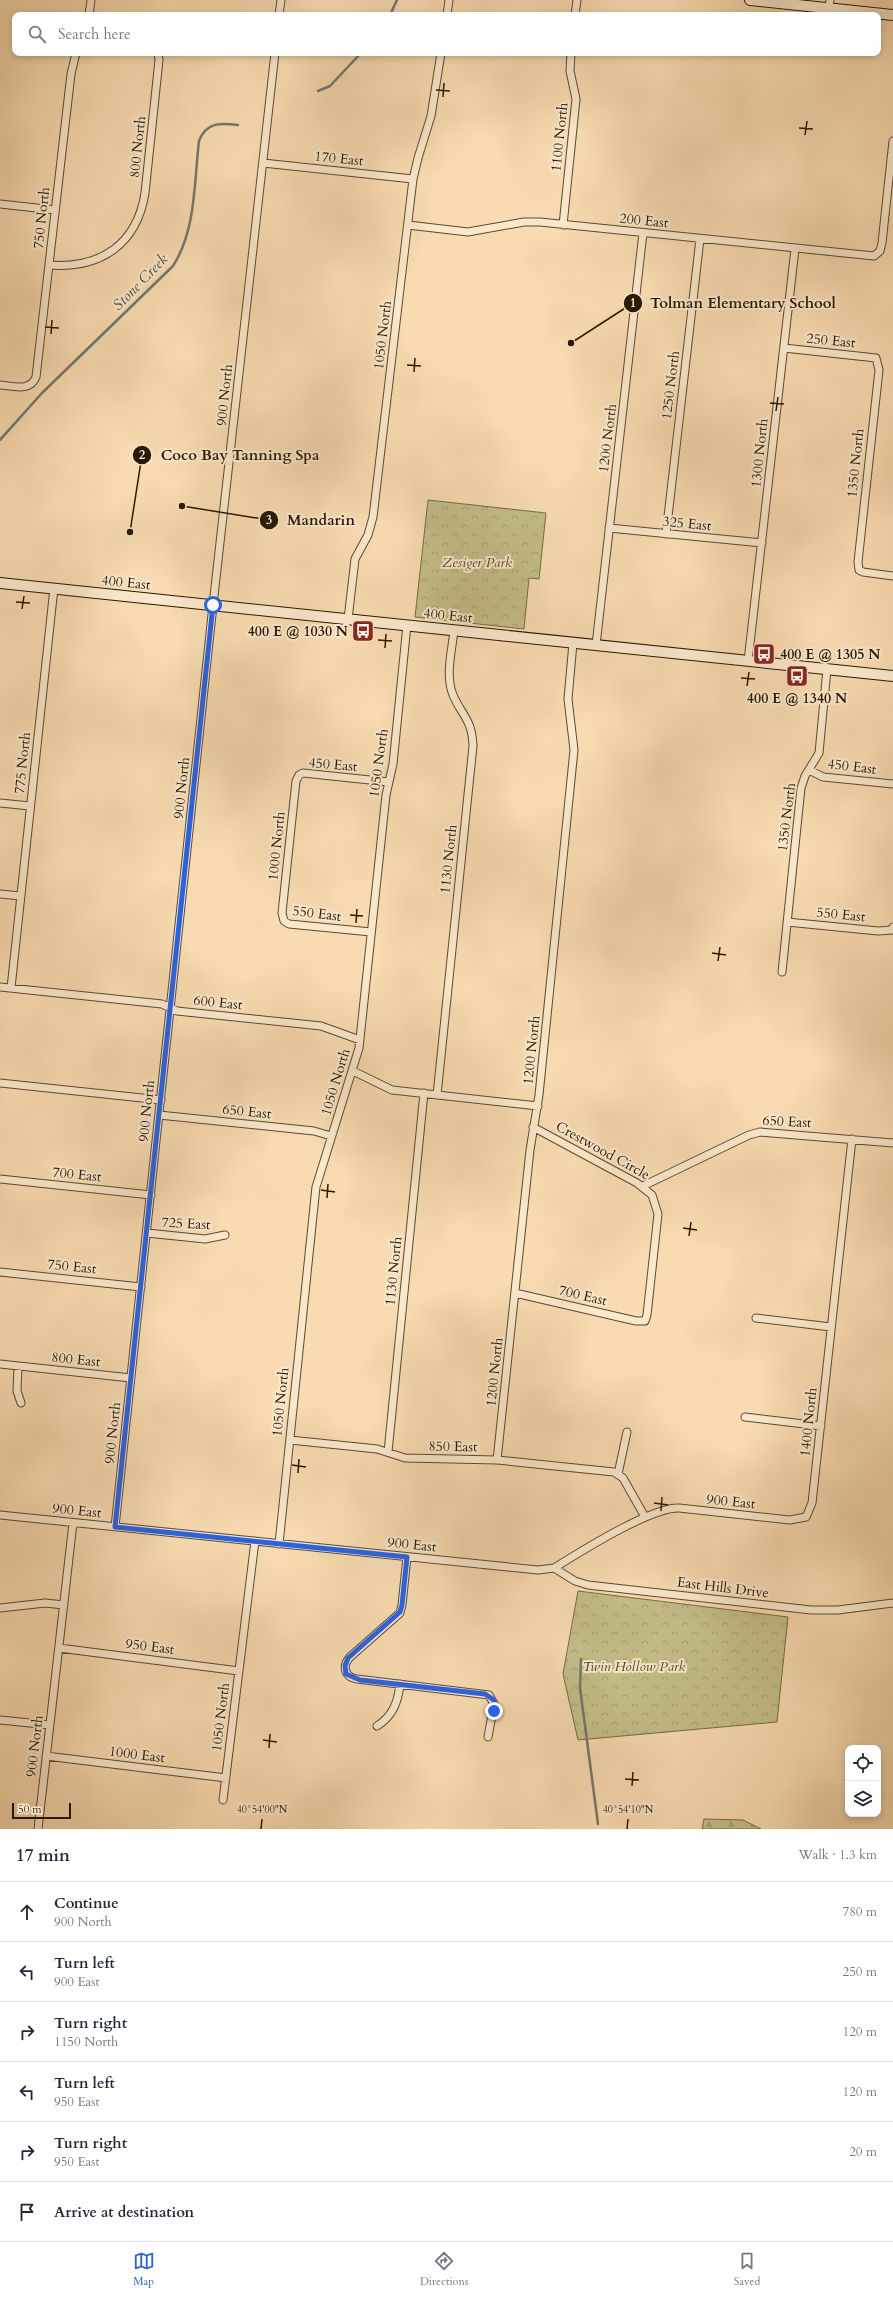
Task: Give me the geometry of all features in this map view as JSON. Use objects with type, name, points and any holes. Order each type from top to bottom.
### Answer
[{"type":"main road","points":[[755,0],[829,4],[876,12]]},
{"type":"main road","points":[[881,13],[893,15]]},
{"type":"main road","name":"400 East","points":[[0,583],[893,676]]},
{"type":"street","points":[[89,12],[91,0]]},
{"type":"street","points":[[279,12],[281,0]]},
{"type":"street","points":[[447,12],[449,0]]},
{"type":"street","points":[[575,12],[577,0]]},
{"type":"street","name":"750 North","points":[[0,385],[26,387],[32,384],[37,373],[70,74],[75,56]]},
{"type":"street","name":"800 North","points":[[49,265],[70,266],[89,262],[109,253],[126,239],[139,219],[145,197],[158,56]]},
{"type":"street","name":"900 North","points":[[115,1527],[213,605],[275,56]]},
{"type":"street","name":"1050 North","points":[[348,619],[355,559],[368,534],[374,517],[413,179],[431,116],[441,56]]},
{"type":"street","name":"1100 North","points":[[563,225],[576,99],[570,71],[571,56]]},
{"type":"street","name":"200 East","points":[[408,226],[468,232],[524,222],[866,256],[877,254],[882,243],[893,141]]},
{"type":"street","name":"170 East","points":[[263,163],[413,179]]},
{"type":"street","points":[[0,204],[55,210]]},
{"type":"street","name":"1200 North","points":[[596,645],[643,233]]},
{"type":"street","name":"1250 North","points":[[666,534],[700,239]]},
{"type":"street","name":"1300 North","points":[[748,661],[795,249]]},
{"type":"street","name":"250 East","points":[[784,348],[876,358]]},
{"type":"street","name":"1350 North","points":[[876,358],[879,370],[858,557],[859,570],[893,576]]},
{"type":"street","name":"325 East","points":[[609,528],[762,544]]},
{"type":"street","name":"775 North","points":[[11,988],[54,588]]},
{"type":"street","name":"1050 North","points":[[279,1544],[316,1187],[352,1072],[360,1040],[389,782],[393,764],[407,625]]},
{"type":"street","name":"1130 North","points":[[437,1095],[472,746],[469,720],[457,703],[451,686],[450,669],[454,630]]},
{"type":"street","name":"1200 North","points":[[497,1460],[534,1127],[538,1106],[574,750],[568,699],[573,643]]},
{"type":"street","name":"1350 North","points":[[782,972],[801,788],[819,753],[827,669]]},
{"type":"street","name":"450 East","points":[[809,770],[823,777],[893,784]]},
{"type":"street","name":"450 East","points":[[299,775],[306,773],[389,782]]},
{"type":"street","name":"1000 North","points":[[284,921],[282,916],[284,890],[296,781],[299,775]]},
{"type":"street","points":[[0,803],[30,806]]},
{"type":"street","points":[[0,894],[21,896]]},
{"type":"street","name":"550 East","points":[[284,921],[289,924],[372,932]]},
{"type":"street","name":"550 East","points":[[787,922],[878,931],[892,929]]},
{"type":"street","name":"600 East","points":[[0,987],[162,1004],[177,1011],[321,1026],[360,1040]]},
{"type":"street","points":[[352,1072],[387,1088],[538,1106]]},
{"type":"street","points":[[0,1083],[161,1100]]},
{"type":"street","name":"1130 North","points":[[388,1452],[424,1093]]},
{"type":"street","name":"650 East","points":[[159,1115],[314,1131],[331,1136]]},
{"type":"street","name":"Crestwood Circle","points":[[534,1127],[643,1186],[655,1200],[658,1214],[645,1321]]},
{"type":"street","name":"650 East","points":[[643,1186],[754,1133],[772,1131],[893,1143]]},
{"type":"street","name":"1400 North","points":[[806,1518],[812,1503],[852,1139]]},
{"type":"street","name":"700 East","points":[[0,1178],[151,1195]]},
{"type":"street","name":"725 East","points":[[146,1233],[204,1239],[225,1235]]},
{"type":"street","name":"750 East","points":[[0,1272],[141,1287]]},
{"type":"street","name":"700 East","points":[[515,1293],[636,1321],[645,1321]]},
{"type":"street","points":[[756,1318],[832,1327]]},
{"type":"street","name":"800 East","points":[[0,1364],[131,1378]]},
{"type":"street","points":[[18,1366],[17,1391],[21,1403]]},
{"type":"street","points":[[745,1417],[820,1426]]},
{"type":"street","points":[[627,1432],[618,1474],[623,1478],[645,1517]]},
{"type":"street","name":"850 East","points":[[290,1440],[367,1448],[388,1452],[405,1458],[497,1460],[618,1474]]},
{"type":"street","name":"900 East","points":[[0,1515],[533,1570],[554,1568],[645,1517],[663,1509],[673,1508],[790,1520],[806,1518]]},
{"type":"street","name":"900 North","points":[[38,1829],[73,1522]]},
{"type":"street","name":"1050 North","points":[[223,1800],[255,1541]]},
{"type":"street","points":[[407,1557],[400,1612],[348,1658],[345,1671],[354,1679],[489,1695],[494,1704],[488,1738]]},
{"type":"street","name":"East Hills Drive","points":[[554,1568],[575,1581],[588,1585],[811,1610],[838,1610],[893,1603]]},
{"type":"street","points":[[0,1608],[46,1603],[64,1605]]},
{"type":"street","name":"950 East","points":[[59,1648],[239,1670]]},
{"type":"street","points":[[377,1726],[384,1721],[395,1708],[400,1684]]},
{"type":"street","points":[[0,1720],[50,1725]]},
{"type":"street","name":"1000 East","points":[[46,1756],[226,1778]]},
{"type":"green space","name":"Zesiger Park","points":[[428,500],[546,513],[539,579],[529,578],[524,629],[415,617]]},
{"type":"green space","name":"Twin Hollow Park","points":[[578,1591],[788,1617],[777,1722],[578,1740],[563,1674]]},
{"type":"green space","points":[[704,1819],[743,1820],[761,1829],[702,1829]]},
{"type":"waterway","name":"Stone Creek","points":[[391,12],[397,0]]},
{"type":"waterway","name":"Stone Creek","points":[[318,91],[330,86],[358,56]]},
{"type":"waterway","name":"Stone Creek","points":[[0,440],[42,393],[173,266],[181,252],[190,222],[195,190],[199,141],[206,130],[214,125],[238,125]]},
{"type":"waterway","points":[[581,1659],[580,1688],[598,1824]]},
{"type":"place","name":"Tolman Elementary School","points":[[571,343]]},
{"type":"place","name":"Mandarin","points":[[182,506]]},
{"type":"place","name":"Coco Bay Tanning Spa","points":[[130,532]]},
{"type":"place","name":"400 E @ 1030 N","points":[[363,631]]},
{"type":"place","name":"400 E @ 1305 N","points":[[764,654]]},
{"type":"place","name":"400 E @ 1340 N","points":[[797,676]]},
{"type":"route","points":[[213,605],[115,1527],[407,1557],[400,1612],[348,1658],[345,1666],[346,1674],[351,1678],[360,1680],[482,1693],[492,1697],[494,1700],[494,1711]]}]
